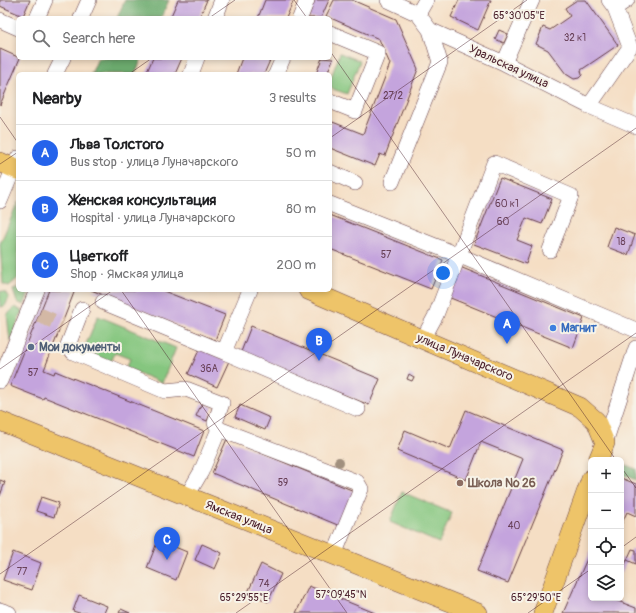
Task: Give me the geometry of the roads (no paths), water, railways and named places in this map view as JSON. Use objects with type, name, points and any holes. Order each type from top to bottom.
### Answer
[{"type":"main road","name":"улица Луначарского","points":[[313,292],[580,407],[596,421],[601,452]]},
{"type":"main road","name":"Ямская улица","points":[[0,422],[478,613]]},
{"type":"main road","points":[[543,613],[588,487]]},
{"type":"street","points":[[37,16],[45,0]]},
{"type":"street","points":[[82,16],[89,0]]},
{"type":"street","points":[[216,16],[222,0]]},
{"type":"street","points":[[301,16],[308,0]]},
{"type":"street","name":"Уральская улица","points":[[388,0],[418,14],[430,30],[504,63],[589,106],[636,126]]},
{"type":"street","points":[[418,14],[426,0]]},
{"type":"street","points":[[504,63],[532,0]]},
{"type":"street","points":[[589,106],[630,47],[617,3]]},
{"type":"street","points":[[0,20],[16,27]]},
{"type":"street","points":[[392,182],[440,62],[430,30]]},
{"type":"street","points":[[332,34],[378,53],[355,111],[332,102]]},
{"type":"street","points":[[56,72],[62,60]]},
{"type":"street","points":[[191,72],[196,60]]},
{"type":"street","points":[[277,72],[282,60]]},
{"type":"street","points":[[423,339],[436,316],[458,254],[494,163],[572,196],[550,250]]},
{"type":"street","points":[[0,201],[12,164]]},
{"type":"street","points":[[332,173],[355,183]]},
{"type":"street","points":[[332,205],[458,254],[636,330]]},
{"type":"street","points":[[0,380],[34,312],[37,292]]},
{"type":"street","points":[[224,352],[249,292]]},
{"type":"street","points":[[103,302],[358,409]]},
{"type":"street","points":[[82,309],[68,327],[68,345],[73,352],[166,391],[186,389],[222,403],[216,423],[219,429],[357,482],[361,489],[334,555]]},
{"type":"street","points":[[601,452],[636,348]]},
{"type":"street","points":[[187,496],[201,472],[219,429]]},
{"type":"street","points":[[0,610],[9,613]]},
{"type":"tunnel","points":[[39,315],[62,325]]},
{"type":"place","name":"Магнит","points":[[553,328]]},
{"type":"place","name":"Льва Толстого","points":[[507,344]]},
{"type":"place","name":"Мои документы","points":[[31,347]]},
{"type":"place","name":"Женская консультация","points":[[319,361]]},
{"type":"place","name":"Школа № 26","points":[[460,483]]},
{"type":"place","name":"Цветкоff","points":[[167,560]]}]
